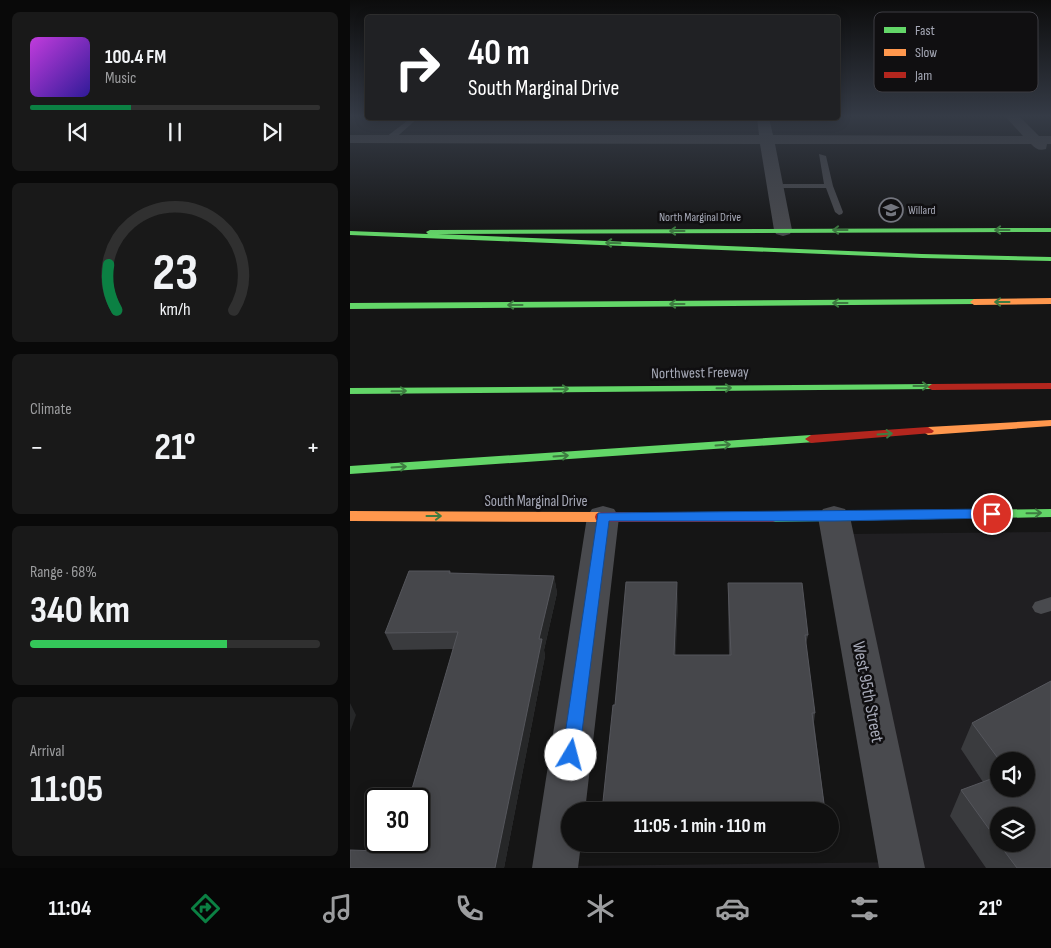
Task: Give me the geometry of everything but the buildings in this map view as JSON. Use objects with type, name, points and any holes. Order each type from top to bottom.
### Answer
[{"type":"main road","name":"North Marginal Drive","points":[[350,232],[1051,230]]},
{"type":"main road","points":[[350,232],[922,256],[1051,258]]},
{"type":"main road","points":[[350,306],[1051,301]]},
{"type":"main road","name":"Northwest Freeway","points":[[350,391],[1051,386]]},
{"type":"main road","points":[[350,470],[1051,422]]},
{"type":"main road","name":"South Marginal Drive","points":[[350,516],[834,516],[1051,512]]},
{"type":"street","points":[[769,156],[783,230]]},
{"type":"street","points":[[555,868],[603,516]]},
{"type":"street","name":"West 95th Street","points":[[834,516],[902,868]]},
{"type":"lane","points":[[822,156],[829,186],[839,212]]},
{"type":"lane","points":[[775,186],[829,186]]},
{"type":"shaded area","points":[[1051,532],[1051,868],[574,868],[574,866],[915,862],[851,534]]},
{"type":"traffic: fast","points":[[430,232],[1051,230]]},
{"type":"traffic: fast","points":[[350,233],[922,256],[1051,259]]},
{"type":"traffic: fast","points":[[350,306],[974,302]]},
{"type":"traffic: fast","points":[[350,391],[932,387]]},
{"type":"traffic: fast","points":[[350,470],[811,439]]},
{"type":"traffic: fast","points":[[773,517],[1051,513]]},
{"type":"traffic: slow","points":[[974,302],[1051,301]]},
{"type":"traffic: slow","points":[[928,431],[1051,423]]},
{"type":"traffic: slow","points":[[350,516],[601,517]]},
{"type":"traffic: jam","points":[[932,387],[1051,386]]},
{"type":"traffic: jam","points":[[811,439],[928,431]]},
{"type":"traffic: jam","points":[[601,517],[773,517]]},
{"type":"place","name":"Willard","points":[[891,210]]},
{"type":"route","points":[[571,755],[603,516],[992,514]]}]
